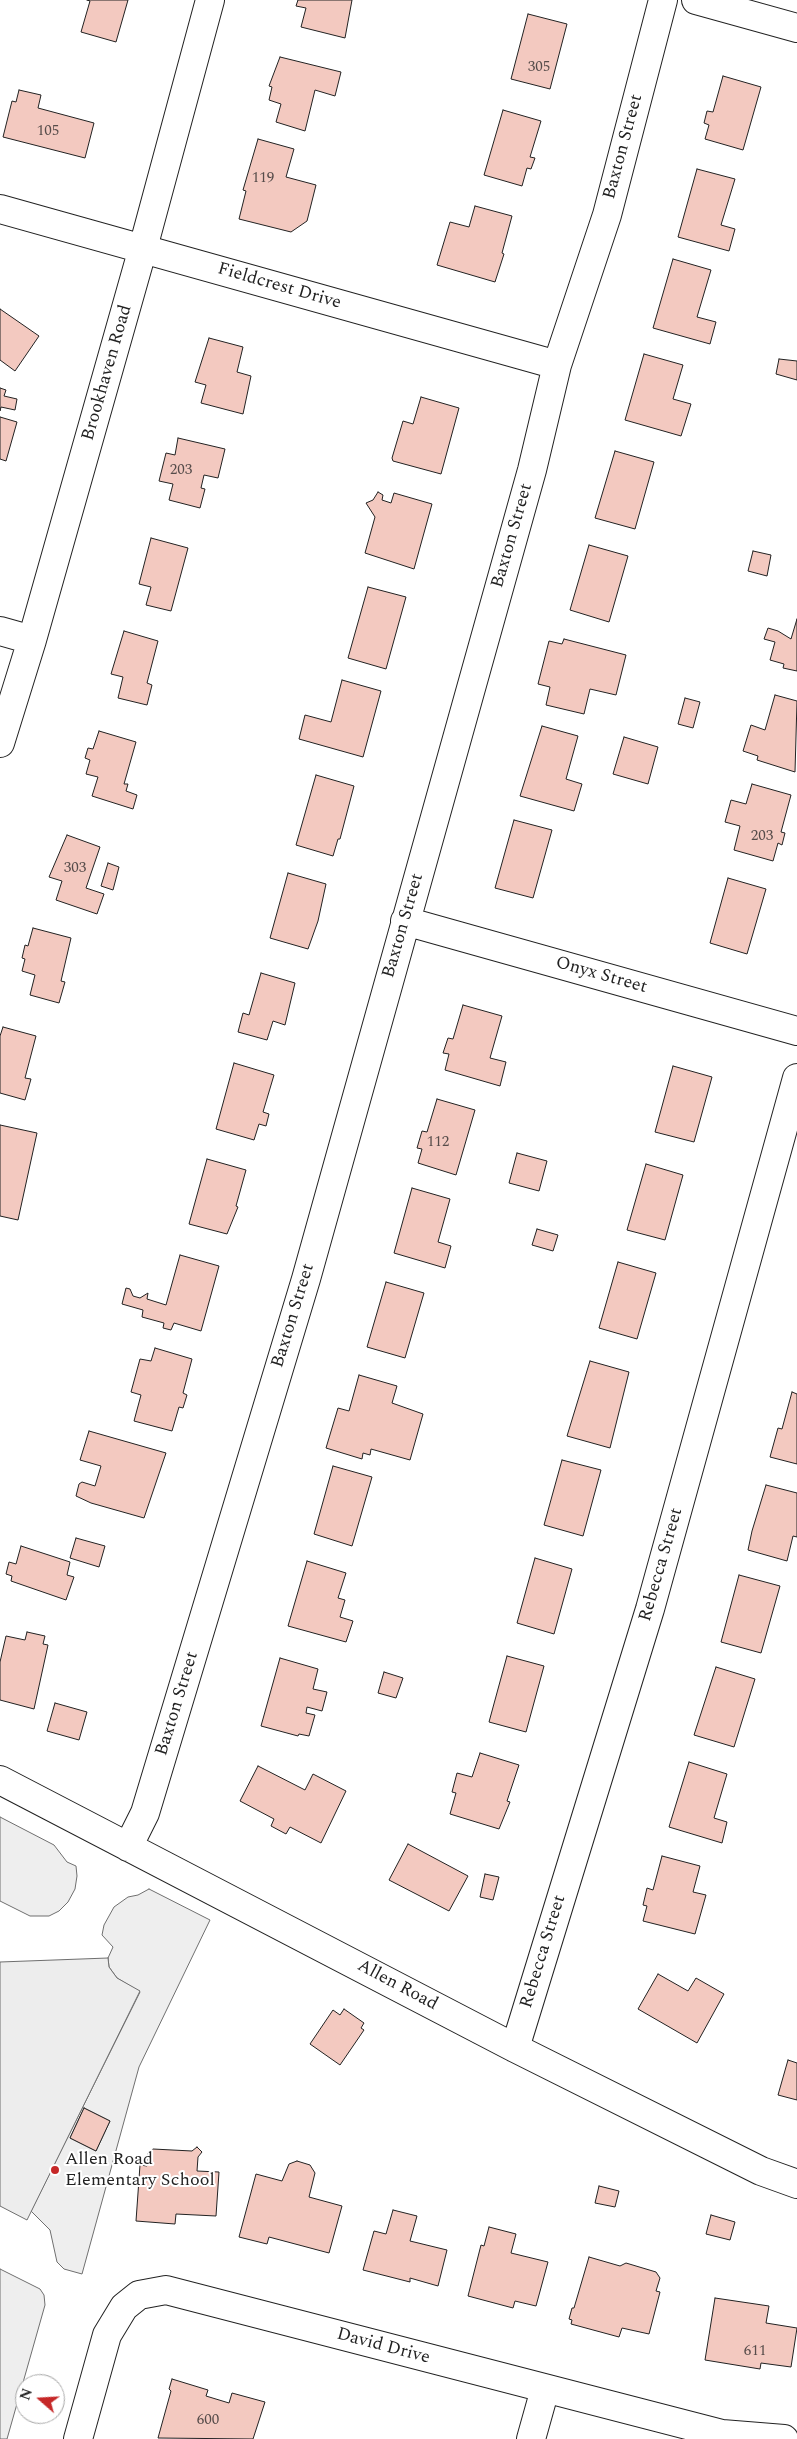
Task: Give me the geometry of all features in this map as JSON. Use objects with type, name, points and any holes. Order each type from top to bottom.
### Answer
[{"type":"street","name":"Brookhaven Road","points":[[0,744],[32,640],[143,248],[210,0]]},
{"type":"street","name":"Baxton Street","points":[[128,1847],[145,1813],[306,1279],[529,479],[557,365],[607,214],[663,0]]},
{"type":"street","points":[[696,0],[797,28]]},
{"type":"street","name":"Fieldcrest Drive","points":[[0,209],[557,365]]},
{"type":"street","points":[[0,631],[32,640]]},
{"type":"street","name":"Onyx Street","points":[[405,921],[797,1031]]},
{"type":"street","name":"Rebecca Street","points":[[515,2048],[650,1609],[797,1078]]},
{"type":"street","name":"Allen Road","points":[[0,1780],[128,1847],[216,1890],[515,2048],[761,2171],[797,2184]]},
{"type":"street","name":"David Drive","points":[[78,2439],[107,2335],[124,2307],[139,2295],[166,2290],[722,2434],[784,2439]]},
{"type":"street","points":[[531,2439],[545,2389]]},
{"type":"shaded area","points":[[0,1817],[54,1845],[67,1862],[76,1866],[75,1889],[68,1902],[59,1911],[49,1916],[30,1916],[0,1901]]},
{"type":"shaded area","points":[[149,1889],[210,1920],[139,2067],[82,2274],[64,2269],[57,2262],[50,2230],[31,2211],[140,1992],[117,1978],[109,1967],[108,1958],[113,1947],[102,1935],[104,1925],[114,1907],[128,1897],[138,1895]],"holes":[[[84,2108],[110,2121],[96,2151],[70,2138]]]},
{"type":"shaded area","points":[[108,1958],[109,1967],[117,1978],[140,1991],[27,2220],[0,2206],[0,1962]]},
{"type":"shaded area","points":[[0,2269],[40,2289],[44,2295],[45,2305],[25,2374],[15,2374],[15,2411],[7,2439],[0,2439]]},
{"type":"building","points":[[87,0],[128,0],[116,42],[81,32],[90,1]]},
{"type":"building","points":[[298,0],[352,0],[345,38],[301,27],[306,8],[296,6]]},
{"type":"building","points":[[528,14],[567,24],[550,89],[511,79]]},
{"type":"building","points":[[280,57],[341,72],[335,96],[315,90],[305,131],[276,122],[281,104],[269,100],[272,87],[269,86]]},
{"type":"building","points":[[723,76],[761,87],[743,150],[705,139],[709,125],[704,123],[707,111],[713,112]]},
{"type":"building","points":[[19,90],[41,95],[38,108],[94,123],[85,158],[3,137],[12,101],[16,102]]},
{"type":"building","points":[[503,110],[541,121],[530,157],[535,158],[531,169],[527,168],[522,186],[484,175]]},
{"type":"building","points":[[258,139],[294,149],[286,177],[316,185],[307,221],[291,232],[239,219],[246,191],[243,190]]},
{"type":"building","points":[[697,169],[735,179],[721,225],[735,229],[729,251],[678,237]]},
{"type":"building","points":[[475,206],[512,216],[502,253],[504,254],[495,282],[437,265],[450,222],[469,227]]},
{"type":"building","points":[[673,259],[711,270],[697,317],[716,322],[710,344],[653,328]]},
{"type":"building","points":[[0,309],[39,336],[15,371],[0,360]]},
{"type":"building","points":[[209,338],[243,347],[237,372],[251,376],[243,414],[201,403],[206,385],[195,382]]},
{"type":"building","points":[[644,354],[683,365],[673,399],[691,404],[681,436],[625,420]]},
{"type":"building","points":[[779,359],[797,361],[797,380],[776,374]]},
{"type":"building","points":[[0,388],[6,390],[4,396],[17,399],[15,410],[1,407],[0,411]]},
{"type":"building","points":[[421,397],[459,408],[441,474],[393,461],[392,458],[403,421],[413,424]]},
{"type":"building","points":[[0,417],[17,422],[6,461],[0,459]]},
{"type":"building","points":[[178,438],[225,449],[218,478],[204,475],[201,488],[205,489],[200,508],[169,500],[173,484],[159,481],[166,453],[175,455]]},
{"type":"building","points":[[615,451],[654,462],[635,529],[595,518]]},
{"type":"building","points":[[378,492],[383,495],[382,500],[391,503],[394,493],[432,504],[414,569],[365,553],[375,517],[366,503],[373,500]]},
{"type":"building","points":[[151,538],[188,548],[171,611],[146,605],[151,587],[139,584]]},
{"type":"building","points":[[589,545],[628,556],[609,622],[570,610]]},
{"type":"building","points":[[753,551],[771,555],[767,576],[748,571]]},
{"type":"building","points":[[368,587],[406,597],[386,669],[348,658]]},
{"type":"building","points":[[797,619],[797,671],[783,668],[784,664],[770,660],[775,642],[764,639],[768,628],[778,631],[791,639]]},
{"type":"building","points":[[124,631],[158,641],[147,683],[152,685],[147,705],[118,698],[123,677],[111,674]]},
{"type":"building","points":[[564,639],[626,655],[616,695],[590,689],[584,714],[546,705],[550,687],[538,684],[549,641],[562,644]]},
{"type":"building","points":[[342,680],[381,691],[363,757],[299,739],[305,715],[331,722]]},
{"type":"building","points":[[775,695],[797,701],[795,772],[757,760],[758,756],[743,751],[751,725],[765,730]]},
{"type":"building","points":[[685,698],[700,702],[693,728],[678,724]]},
{"type":"building","points":[[542,726],[578,736],[566,779],[582,784],[574,811],[520,796]]},
{"type":"building","points":[[99,731],[136,742],[124,784],[128,784],[126,791],[137,795],[133,809],[92,796],[98,777],[86,774],[90,760],[85,758],[88,748],[93,749]]},
{"type":"building","points":[[624,737],[658,747],[648,784],[613,774]]},
{"type":"building","points":[[316,775],[354,786],[340,839],[338,839],[333,856],[296,845]]},
{"type":"building","points":[[752,784],[791,795],[781,832],[785,833],[782,845],[778,843],[773,861],[734,850],[740,826],[725,822],[731,800],[746,804]]},
{"type":"building","points":[[514,820],[552,830],[533,898],[495,888]]},
{"type":"building","points":[[67,835],[100,847],[86,888],[104,894],[97,914],[56,900],[62,881],[49,877]]},
{"type":"building","points":[[108,863],[119,867],[113,890],[101,886]]},
{"type":"building","points":[[288,873],[326,884],[318,921],[308,949],[270,938]]},
{"type":"building","points":[[728,878],[766,889],[747,954],[710,943]]},
{"type":"building","points":[[33,928],[71,938],[61,981],[65,982],[59,1003],[30,995],[35,975],[22,971],[25,959],[22,958],[25,945],[28,946]]},
{"type":"building","points":[[261,973],[295,983],[285,1025],[273,1021],[267,1040],[238,1032],[243,1013],[249,1015]]},
{"type":"building","points":[[463,1005],[502,1016],[490,1058],[506,1062],[500,1086],[445,1070],[449,1054],[443,1053],[448,1038],[453,1039]]},
{"type":"building","points":[[3,1027],[36,1036],[25,1078],[31,1079],[25,1100],[0,1093],[0,1036]]},
{"type":"building","points":[[234,1063],[274,1075],[263,1112],[269,1114],[266,1126],[259,1124],[254,1140],[216,1129]]},
{"type":"building","points":[[673,1066],[712,1077],[694,1142],[655,1132]]},
{"type":"building","points":[[437,1099],[475,1110],[456,1175],[418,1163],[422,1149],[417,1148],[422,1131],[427,1132]]},
{"type":"building","points":[[0,1125],[37,1133],[18,1220],[0,1216]]},
{"type":"building","points":[[517,1153],[547,1161],[539,1191],[509,1183]]},
{"type":"building","points":[[207,1159],[246,1170],[236,1206],[238,1207],[227,1234],[189,1224]]},
{"type":"building","points":[[646,1164],[683,1175],[665,1240],[627,1230]]},
{"type":"building","points":[[412,1188],[450,1199],[438,1242],[451,1246],[445,1268],[394,1253]]},
{"type":"building","points":[[537,1229],[558,1235],[553,1251],[532,1245]]},
{"type":"building","points":[[180,1255],[219,1266],[201,1331],[174,1323],[171,1330],[163,1328],[164,1323],[142,1317],[143,1310],[122,1304],[126,1288],[130,1289],[133,1296],[140,1298],[148,1293],[147,1299],[166,1305]]},
{"type":"building","points":[[618,1262],[656,1273],[637,1339],[599,1328]]},
{"type":"building","points":[[386,1282],[424,1293],[405,1358],[367,1347]]},
{"type":"building","points":[[155,1348],[192,1359],[183,1393],[187,1395],[183,1408],[179,1407],[172,1431],[134,1421],[141,1395],[131,1392],[140,1359],[151,1361]]},
{"type":"building","points":[[590,1361],[629,1372],[610,1448],[567,1436]]},
{"type":"building","points":[[359,1375],[397,1386],[392,1403],[423,1414],[410,1460],[371,1449],[370,1455],[363,1453],[362,1459],[326,1448],[338,1408],[349,1411]]},
{"type":"building","points":[[792,1392],[797,1394],[797,1464],[770,1457],[778,1428],[782,1429]]},
{"type":"building","points":[[89,1431],[166,1453],[144,1518],[91,1503],[76,1496],[79,1484],[82,1482],[95,1486],[101,1466],[80,1460]]},
{"type":"building","points":[[562,1460],[601,1470],[583,1536],[544,1525]]},
{"type":"building","points":[[333,1466],[372,1477],[352,1546],[314,1534]]},
{"type":"building","points":[[766,1485],[797,1493],[797,1537],[793,1536],[787,1561],[748,1550]]},
{"type":"building","points":[[76,1538],[105,1546],[99,1567],[70,1558]]},
{"type":"building","points":[[21,1546],[70,1562],[67,1575],[74,1577],[66,1600],[11,1581],[12,1576],[6,1574],[9,1562],[16,1564]]},
{"type":"building","points":[[535,1558],[572,1569],[554,1634],[517,1623]]},
{"type":"building","points":[[307,1561],[346,1573],[338,1598],[345,1600],[340,1617],[353,1621],[346,1642],[288,1626]]},
{"type":"building","points":[[739,1575],[780,1586],[761,1653],[721,1642]]},
{"type":"building","points":[[27,1632],[45,1636],[43,1644],[48,1645],[34,1709],[0,1700],[0,1662],[6,1636],[25,1640]]},
{"type":"building","points":[[507,1656],[544,1666],[526,1732],[489,1722]]},
{"type":"building","points":[[280,1658],[318,1669],[313,1689],[327,1692],[322,1711],[307,1707],[306,1713],[315,1715],[309,1736],[299,1734],[298,1736],[261,1726]]},
{"type":"building","points":[[716,1667],[755,1679],[734,1747],[694,1735]]},
{"type":"building","points":[[384,1672],[403,1678],[396,1698],[378,1693]]},
{"type":"building","points":[[55,1703],[87,1712],[79,1740],[47,1731]]},
{"type":"building","points":[[480,1753],[519,1765],[507,1801],[510,1802],[499,1829],[450,1814],[456,1793],[452,1792],[457,1773],[472,1777]]},
{"type":"building","points":[[689,1762],[727,1774],[714,1818],[727,1822],[722,1843],[669,1827]]},
{"type":"building","points":[[258,1766],[305,1790],[313,1774],[346,1791],[321,1843],[290,1827],[286,1834],[271,1826],[274,1819],[240,1801]]},
{"type":"building","points":[[408,1844],[468,1876],[449,1911],[389,1880]]},
{"type":"building","points":[[662,1856],[700,1866],[693,1892],[706,1895],[695,1934],[643,1921],[647,1906],[643,1905],[647,1888],[653,1890]]},
{"type":"building","points":[[485,1874],[499,1877],[493,1900],[480,1897]]},
{"type":"building","points":[[658,1974],[688,1991],[696,1978],[724,1994],[697,2043],[638,2009]]},
{"type":"building","points":[[344,2009],[364,2023],[361,2028],[364,2030],[340,2065],[310,2044],[333,2010],[340,2015]]},
{"type":"building","points":[[788,2060],[797,2063],[797,2100],[778,2095]]},
{"type":"building","points":[[84,2108],[110,2121],[96,2151],[70,2138]]},
{"type":"building","points":[[197,2147],[202,2152],[198,2157],[197,2171],[219,2172],[216,2216],[176,2214],[175,2224],[136,2221],[140,2165],[147,2166],[148,2153],[153,2149],[192,2151]]},
{"type":"building","points":[[297,2161],[310,2165],[315,2173],[309,2197],[342,2206],[329,2253],[269,2237],[267,2244],[239,2237],[256,2174],[282,2181],[289,2164]]},
{"type":"building","points":[[599,2186],[619,2191],[615,2207],[595,2203]]},
{"type":"building","points":[[393,2210],[417,2216],[410,2241],[447,2250],[438,2286],[410,2278],[410,2282],[363,2270],[374,2231],[386,2234]]},
{"type":"building","points":[[711,2215],[735,2222],[730,2240],[706,2234]]},
{"type":"building","points":[[489,2227],[516,2234],[511,2253],[548,2262],[536,2306],[515,2301],[513,2308],[468,2296],[481,2245],[484,2246]]},
{"type":"building","points":[[589,2257],[620,2266],[626,2263],[656,2272],[660,2278],[656,2291],[660,2292],[649,2334],[622,2328],[619,2337],[571,2324],[572,2320],[569,2319]]},
{"type":"building","points":[[715,2298],[769,2306],[766,2323],[797,2328],[791,2367],[761,2363],[760,2369],[705,2360]]},
{"type":"building","points":[[172,2379],[208,2390],[206,2396],[229,2403],[232,2393],[265,2402],[253,2439],[158,2438],[171,2391],[169,2389]]},
{"type":"place","name":"Allen Road Elementary School","points":[[55,2170]]}]
